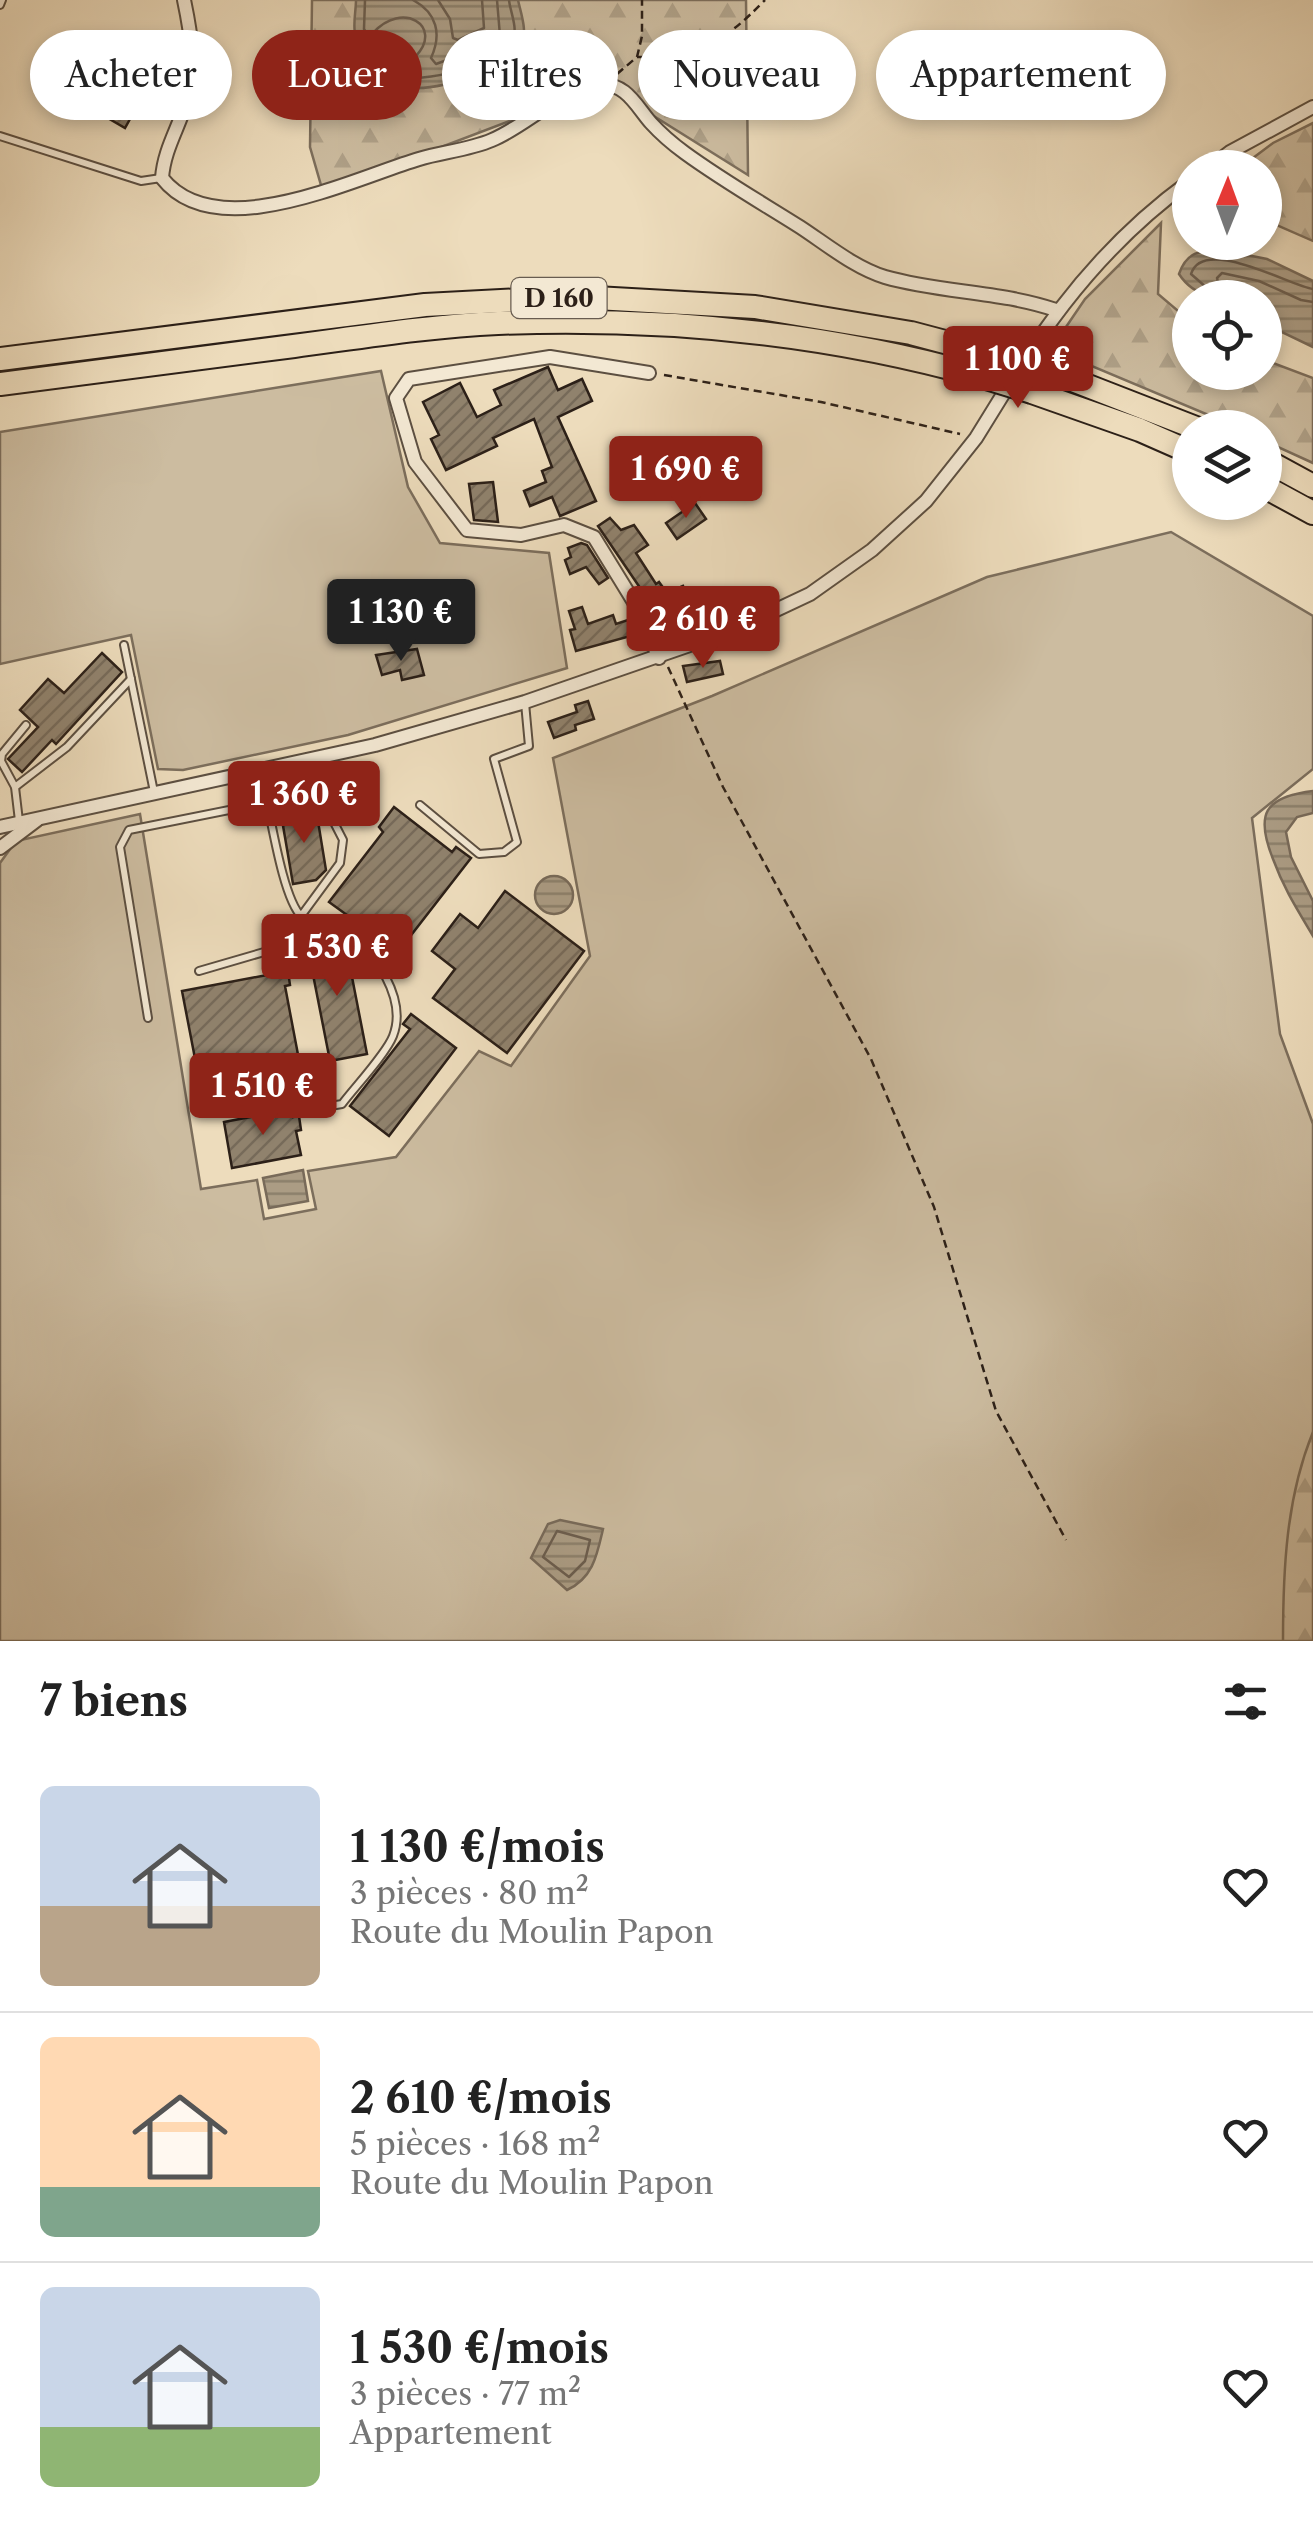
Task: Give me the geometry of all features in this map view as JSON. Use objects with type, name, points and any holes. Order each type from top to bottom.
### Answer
[{"type":"highway","name":"D 160","points":[[0,359],[425,305],[578,297],[696,302],[794,312],[910,333],[1052,372],[1172,419]]},
{"type":"highway","name":"D 160","points":[[0,384],[440,328],[574,321],[674,324],[764,332],[980,376],[1172,445]]},
{"type":"highway","points":[[1282,469],[1313,486]]},
{"type":"highway","points":[[1282,497],[1313,514]]},
{"type":"street","points":[[184,0],[192,34],[192,67],[187,101],[164,158],[162,178],[173,192],[195,202],[230,209],[323,192],[418,159],[491,140],[527,120]]},
{"type":"street","points":[[618,88],[683,152],[880,276],[923,286],[1024,299],[1056,310]]},
{"type":"street","points":[[1234,150],[1313,107]]},
{"type":"street","points":[[0,828],[375,745],[524,702],[736,629],[810,594],[872,550],[926,501],[976,438],[1056,310],[1113,246],[1172,194]]},
{"type":"street","points":[[648,373],[550,357],[409,379],[396,398],[415,462],[467,530],[520,534],[564,525],[594,537],[638,607],[658,658]]},
{"type":"street","points":[[0,848],[40,819]]},
{"type":"lane","points":[[0,136],[141,180],[162,178]]},
{"type":"lane","points":[[124,644],[154,793]]},
{"type":"lane","points":[[15,786],[67,747],[131,680]]},
{"type":"lane","points":[[420,805],[479,854],[504,852],[516,842],[494,758],[529,746],[524,702]]},
{"type":"lane","points":[[19,821],[15,786],[4,770],[2,754],[26,725]]},
{"type":"lane","points":[[215,1110],[290,1098],[324,1107],[342,1104],[393,1037],[398,1005],[365,945],[347,928],[320,928],[301,916],[288,897],[260,769]]},
{"type":"lane","points":[[148,1018],[120,847],[130,830],[269,802],[323,801],[343,840],[340,863],[301,916],[294,934],[270,950],[199,972]]},
{"type":"path","points":[[618,72],[637,56],[642,36],[642,0]]},
{"type":"path","points":[[637,56],[674,57],[710,46],[734,31],[765,0]]},
{"type":"path","points":[[648,373],[822,402],[976,438]]},
{"type":"path","points":[[658,658],[670,668],[723,786],[872,1060],[934,1208],[996,1411],[1066,1540]]},
{"type":"green space","points":[[312,0],[746,0],[746,30],[638,30],[638,106],[618,94],[618,30],[442,30],[442,120],[512,120],[323,192],[310,147],[310,120],[422,120],[422,30],[312,30]]},
{"type":"green space","points":[[660,120],[747,120],[748,175]]},
{"type":"green space","points":[[1313,123],[1313,241],[1282,227],[1282,150],[1264,150]]},
{"type":"green space","points":[[1161,223],[1158,294],[1172,306],[1172,390],[1282,390],[1282,366],[1313,378],[1313,463],[1282,449],[1282,410],[1196,410],[1051,349],[1085,299]]},
{"type":"green space","points":[[381,371],[408,487],[440,543],[549,553],[567,668],[348,735],[183,770],[158,769],[131,635],[0,664],[0,432]]},
{"type":"green space","points":[[1171,532],[1313,616],[1313,769],[1252,818],[1280,1034],[1313,1124],[1313,1433],[1295,1641],[0,1641],[0,863],[16,841],[140,814],[201,1189],[257,1180],[264,1219],[316,1209],[308,1171],[396,1157],[479,1051],[511,1066],[590,956],[553,758],[712,696],[987,577]]},
{"type":"green space","points":[[1313,1432],[1313,1641],[1283,1641],[1288,1535],[1297,1483]]},
{"type":"water","points":[[356,0],[518,0],[524,30],[442,30],[442,85],[422,88],[422,30],[355,30]]},
{"type":"water","points":[[1269,260],[1313,281],[1313,347],[1282,332],[1282,280],[1184,280],[1179,274],[1186,261]]},
{"type":"water","points":[[1313,791],[1313,813],[1297,817],[1286,832],[1291,857],[1313,901],[1313,936],[1282,880],[1268,843],[1265,819],[1274,803]]},
{"type":"water","points":[[554,876],[568,881],[573,895],[568,909],[554,914],[540,909],[535,895],[540,881]]},
{"type":"water","points":[[303,1170],[308,1201],[269,1208],[263,1178]]},
{"type":"water","points":[[560,1520],[603,1529],[588,1572],[567,1590],[531,1558],[548,1524]]},
{"type":"building","points":[[111,120],[129,120],[125,128]]},
{"type":"building","points":[[548,367],[558,390],[582,379],[592,401],[558,417],[596,501],[560,516],[552,497],[530,506],[524,491],[546,482],[542,471],[552,467],[534,419],[493,438],[497,446],[446,470],[431,439],[439,435],[423,402],[460,383],[477,417],[501,405],[494,390]]},
{"type":"building","points":[[493,482],[498,522],[474,520],[469,484]]},
{"type":"building","points":[[695,503],[706,519],[677,539],[666,523]]},
{"type":"building","points":[[610,518],[621,530],[634,525],[648,545],[636,553],[656,584],[659,582],[667,593],[683,586],[699,622],[662,639],[646,603],[649,601],[598,526]]},
{"type":"building","points":[[587,545],[608,578],[599,584],[586,567],[570,574],[565,560],[571,557],[568,548]]},
{"type":"building","points":[[582,607],[588,624],[613,615],[616,624],[631,619],[638,634],[576,651],[569,611]]},
{"type":"building","points":[[417,649],[424,675],[402,680],[400,670],[382,675],[376,655]]},
{"type":"building","points":[[102,653],[122,672],[56,744],[52,740],[22,772],[8,759],[38,727],[20,710],[48,679],[64,693]]},
{"type":"building","points":[[720,661],[723,674],[687,682],[683,666]]},
{"type":"building","points":[[588,701],[594,719],[554,738],[548,722],[577,712],[575,705]]},
{"type":"building","points":[[394,807],[452,852],[456,847],[471,858],[398,952],[329,902],[383,832],[379,827]]},
{"type":"building","points":[[316,809],[326,870],[316,880],[293,884],[281,814]]},
{"type":"building","points":[[505,891],[584,951],[507,1053],[433,998],[455,969],[432,951],[460,914],[478,928]]},
{"type":"building","points":[[344,936],[367,1054],[330,1061],[307,944]]},
{"type":"building","points":[[288,971],[290,985],[285,986],[303,1081],[203,1100],[182,991]]},
{"type":"building","points":[[411,1014],[456,1048],[389,1136],[350,1106],[410,1029],[403,1024]]},
{"type":"building","points":[[292,1109],[293,1117],[299,1116],[301,1130],[296,1131],[301,1155],[232,1168],[224,1122]]}]
